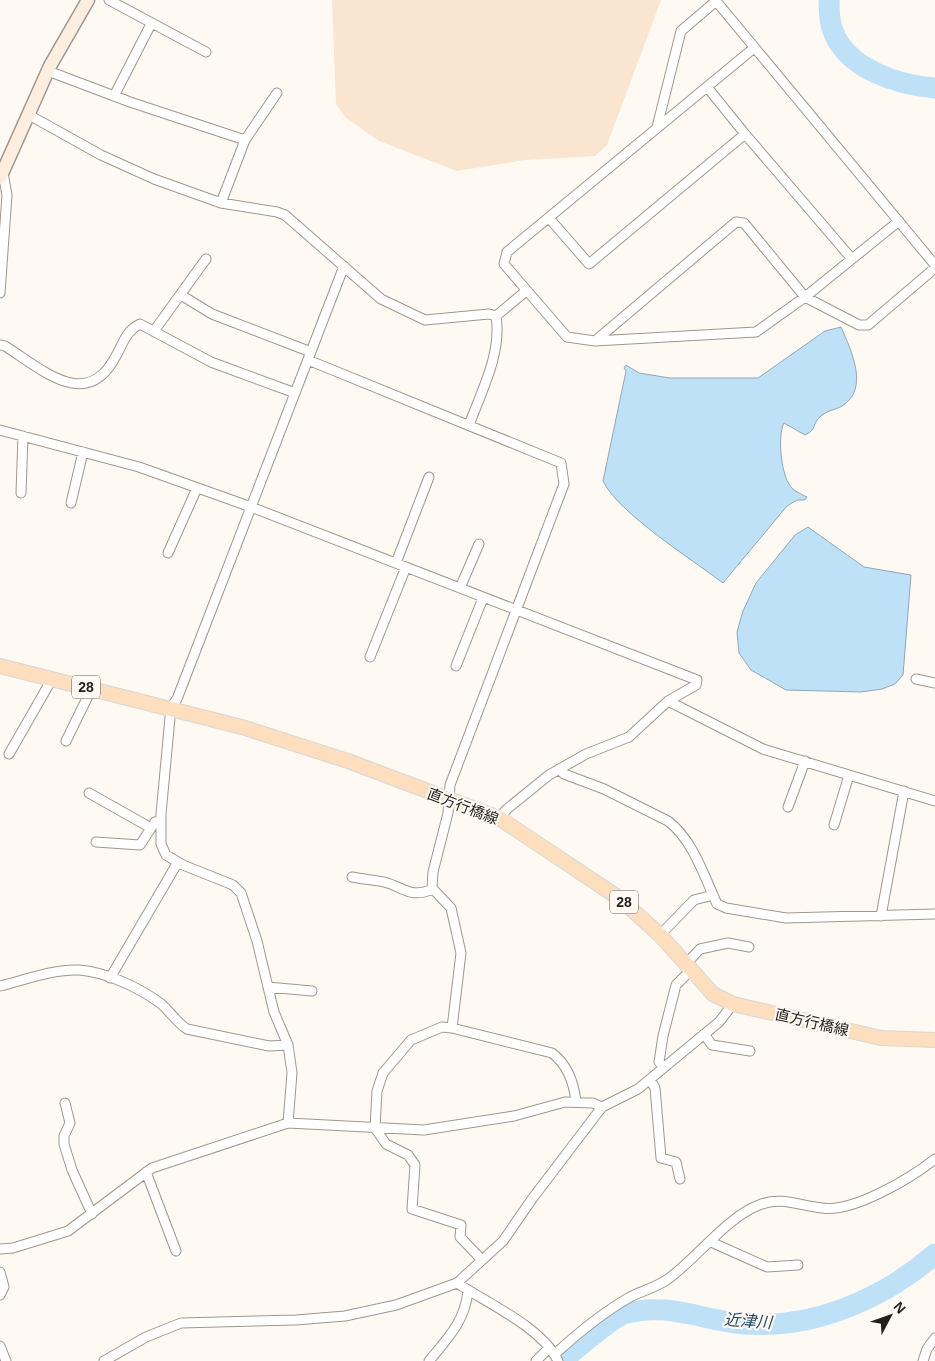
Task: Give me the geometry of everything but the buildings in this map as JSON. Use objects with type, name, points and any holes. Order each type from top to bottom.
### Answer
[{"type":"main road","name":"直方行橋線","points":[[0,666],[172,707],[242,726],[348,761],[499,818],[619,898],[660,935],[713,994],[733,1004],[881,1038],[935,1040]]},
{"type":"street","points":[[0,292],[7,195],[2,175],[48,71],[88,0]]},
{"type":"street","points":[[109,0],[206,52]]},
{"type":"street","points":[[594,341],[736,222],[744,223],[805,297],[859,325],[868,324],[935,267],[899,221],[715,1],[681,32],[657,128]]},
{"type":"street","points":[[114,96],[151,24]]},
{"type":"street","points":[[754,48],[507,252],[504,264],[526,291],[567,337],[594,341],[756,332],[805,297],[899,221]]},
{"type":"street","points":[[48,71],[114,96],[245,140]]},
{"type":"street","points":[[707,87],[852,259]]},
{"type":"street","points":[[221,203],[245,140],[277,93]]},
{"type":"street","points":[[29,115],[101,155],[145,175],[221,203],[285,215],[382,299],[425,320],[489,314],[496,316]]},
{"type":"street","points":[[549,218],[589,264],[745,134]]},
{"type":"street","points":[[154,331],[206,259]]},
{"type":"street","points":[[288,1123],[292,1073],[288,1045],[274,1012],[257,941],[241,893],[233,885],[200,873],[166,855],[161,844],[161,820],[172,707],[177,699],[344,266]]},
{"type":"street","points":[[496,316],[526,291]]},
{"type":"street","points":[[180,295],[212,314],[561,463],[564,484],[450,785],[448,813],[433,872],[433,889],[451,908],[461,953],[452,1028]]},
{"type":"street","points":[[469,425],[491,368],[499,334],[496,316]]},
{"type":"street","points":[[0,345],[5,346],[68,384],[81,384],[101,377],[109,370],[130,328],[140,324],[211,362],[295,393]]},
{"type":"street","points":[[0,430],[139,467],[251,507],[697,680],[696,685],[668,701],[629,737],[586,754],[559,769],[507,809],[499,818]]},
{"type":"street","points":[[21,493],[23,436]]},
{"type":"street","points":[[71,503],[83,452]]},
{"type":"street","points":[[396,563],[429,477]]},
{"type":"street","points":[[168,553],[197,488]]},
{"type":"street","points":[[460,588],[478,544]]},
{"type":"street","points":[[370,657],[406,567]]},
{"type":"street","points":[[456,666],[483,598]]},
{"type":"street","points":[[9,754],[52,679]]},
{"type":"street","points":[[916,679],[935,683]]},
{"type":"street","points":[[66,741],[92,688]]},
{"type":"street","points":[[668,701],[763,749],[935,801]]},
{"type":"street","points":[[788,807],[805,761]]},
{"type":"street","points":[[559,769],[564,774],[604,789],[677,828],[685,838],[717,904],[726,908],[786,918],[935,914]]},
{"type":"street","points":[[834,825],[849,775]]},
{"type":"street","points":[[882,916],[904,791]]},
{"type":"street","points":[[88,794],[151,828]]},
{"type":"street","points":[[96,842],[140,844],[155,822],[161,820]]},
{"type":"street","points":[[110,978],[178,862]]},
{"type":"street","points":[[352,877],[386,882],[404,892],[423,893],[433,889]]},
{"type":"street","points":[[660,935],[694,900],[713,895]]},
{"type":"street","points":[[664,1067],[659,1062],[663,1036],[676,985],[700,949],[728,943],[749,947]]},
{"type":"street","points":[[0,986],[78,970],[100,973],[145,992],[188,1029],[269,1046],[288,1045]]},
{"type":"street","points":[[268,987],[312,991]]},
{"type":"street","points":[[104,1361],[146,1336],[181,1323],[296,1320],[345,1316],[396,1305],[456,1283],[503,1240],[602,1107],[638,1088],[650,1079],[719,1022],[733,1004]]},
{"type":"street","points":[[482,1260],[460,1237],[461,1225],[412,1209],[415,1166],[408,1154],[386,1144],[375,1128],[377,1092],[383,1074],[399,1051],[411,1040],[430,1030],[442,1027],[452,1028],[552,1052],[559,1058],[571,1076],[576,1102]]},
{"type":"street","points":[[704,1034],[712,1045],[750,1051]]},
{"type":"street","points":[[650,1079],[655,1088],[661,1158],[676,1162],[680,1179]]},
{"type":"street","points":[[0,1250],[54,1237],[68,1231],[146,1172],[163,1163],[288,1123],[424,1130],[514,1116],[565,1102],[593,1103],[602,1107]]},
{"type":"street","points":[[65,1103],[70,1123],[64,1136],[64,1144],[72,1170],[92,1214]]},
{"type":"street","points":[[536,1361],[554,1354],[590,1321],[631,1297],[667,1280],[739,1217],[759,1205],[782,1200],[824,1209],[845,1206],[876,1194],[935,1159]]},
{"type":"street","points":[[146,1172],[176,1252]]},
{"type":"street","points":[[711,1242],[767,1268],[798,1265]]},
{"type":"street","points":[[0,1272],[4,1287],[0,1295]]},
{"type":"street","points":[[456,1283],[534,1332],[554,1354]]},
{"type":"street","points":[[429,1361],[460,1322],[467,1304],[468,1290]]},
{"type":"street","points":[[923,1361],[927,1349],[935,1338]]},
{"type":"street","points":[[0,1346],[6,1361]]},
{"type":"shaded area","points":[[332,0],[661,0],[607,145],[595,156],[525,160],[457,171],[379,141],[345,117],[336,104]]},
{"type":"water","points":[[841,327],[856,369],[857,380],[855,390],[850,399],[842,406],[823,414],[811,431],[805,435],[784,423],[782,429],[781,457],[786,476],[793,489],[807,497],[805,500],[797,500],[787,506],[723,583],[657,535],[611,494],[603,481],[626,365],[639,373],[670,378],[758,378],[825,331]]},
{"type":"water","points":[[808,527],[864,567],[911,575],[903,675],[895,684],[882,689],[861,692],[786,690],[751,670],[739,653],[737,632],[743,611],[756,583],[795,535]]},
{"type":"waterway","points":[[829,0],[832,27],[840,44],[850,56],[875,73],[890,79],[935,88]]},
{"type":"waterway","name":"近津川","points":[[561,1361],[618,1317],[638,1311],[667,1310],[722,1321],[763,1325],[817,1317],[843,1309],[868,1298],[914,1271],[935,1254]]}]
